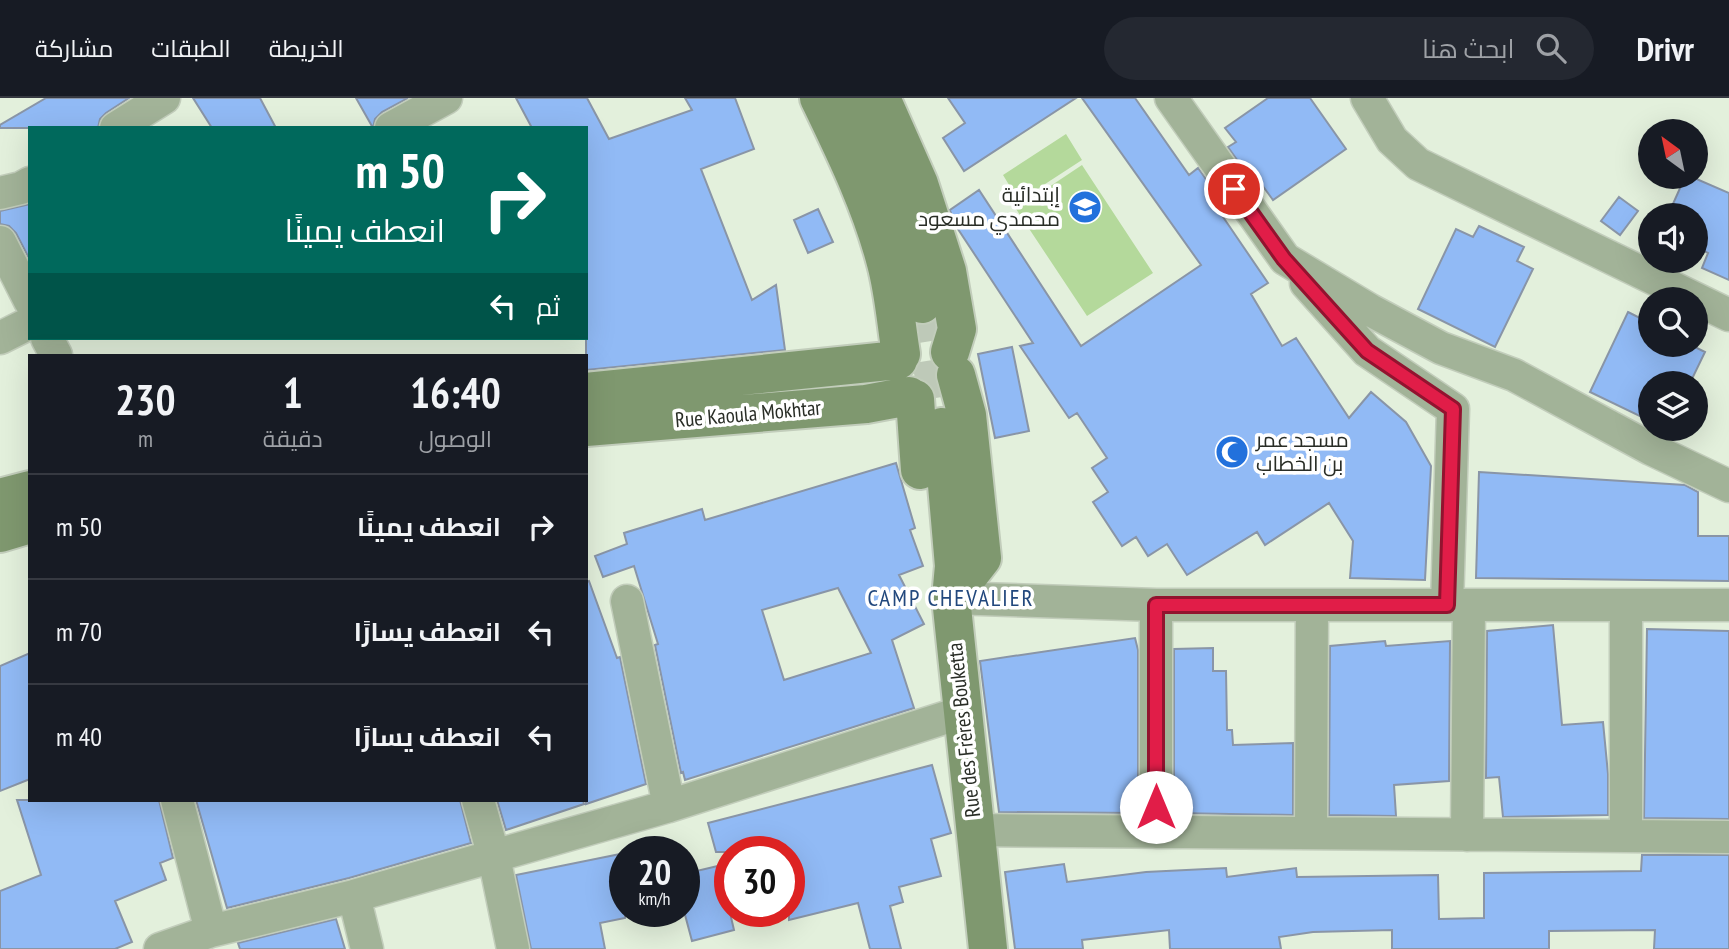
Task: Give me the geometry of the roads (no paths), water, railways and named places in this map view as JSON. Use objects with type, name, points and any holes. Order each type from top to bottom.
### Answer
[{"type":"main road","points":[[819,98],[858,179],[874,223],[890,281],[899,357],[896,376],[903,391],[912,398],[937,399],[946,394],[953,385],[957,329],[953,296],[919,184],[881,98]]},
{"type":"main road","points":[[851,98],[897,202],[911,248],[922,304]]},
{"type":"main road","points":[[899,357],[916,342],[925,340],[943,345],[953,363],[967,415],[982,558],[951,598],[927,567],[912,398]]},
{"type":"main road","name":"Rue Kaoula Mokhtar","points":[[588,392],[899,357]]},
{"type":"main road","name":"Rue Kaoula Mokhtar","points":[[588,427],[912,398]]},
{"type":"main road","name":"Rue des Frères Bouketta","points":[[942,426],[954,566],[951,598],[988,949]]},
{"type":"main road","points":[[0,498],[28,491]]},
{"type":"main road","points":[[0,533],[28,525]]},
{"type":"street","points":[[395,126],[446,98]]},
{"type":"street","points":[[1171,98],[1284,259],[1367,351],[1453,409],[1468,835]]},
{"type":"street","points":[[1367,98],[1392,140],[1418,164],[1727,310]]},
{"type":"street","points":[[119,126],[160,99]]},
{"type":"street","points":[[0,193],[28,184]]},
{"type":"street","points":[[0,242],[28,297]]},
{"type":"street","points":[[1284,259],[1441,348],[1514,375],[1651,449],[1729,486]]},
{"type":"street","points":[[0,338],[28,324]]},
{"type":"street","points":[[951,598],[1156,605],[1729,605]]},
{"type":"street","points":[[627,601],[669,806]]},
{"type":"street","points":[[1156,605],[1156,832]]},
{"type":"street","points":[[1311,833],[1312,605]]},
{"type":"street","points":[[1626,605],[1626,836]]},
{"type":"street","points":[[175,946],[211,930],[354,896],[669,806],[963,712]]},
{"type":"street","points":[[178,802],[211,930]]},
{"type":"street","points":[[479,802],[494,857],[513,949]]},
{"type":"street","points":[[974,830],[1729,837]]},
{"type":"street","points":[[354,896],[367,949]]},
{"type":"tunnel","points":[[922,304],[942,427]]},
{"type":"place","name":"إبتدائية محمدي مسعود","points":[[1085,207]]},
{"type":"place","name":"مسجد عمر بن الخطاب","points":[[1232,452]]},
{"type":"district","name":"CAMP CHEVALIER","points":[[951,598]]}]
